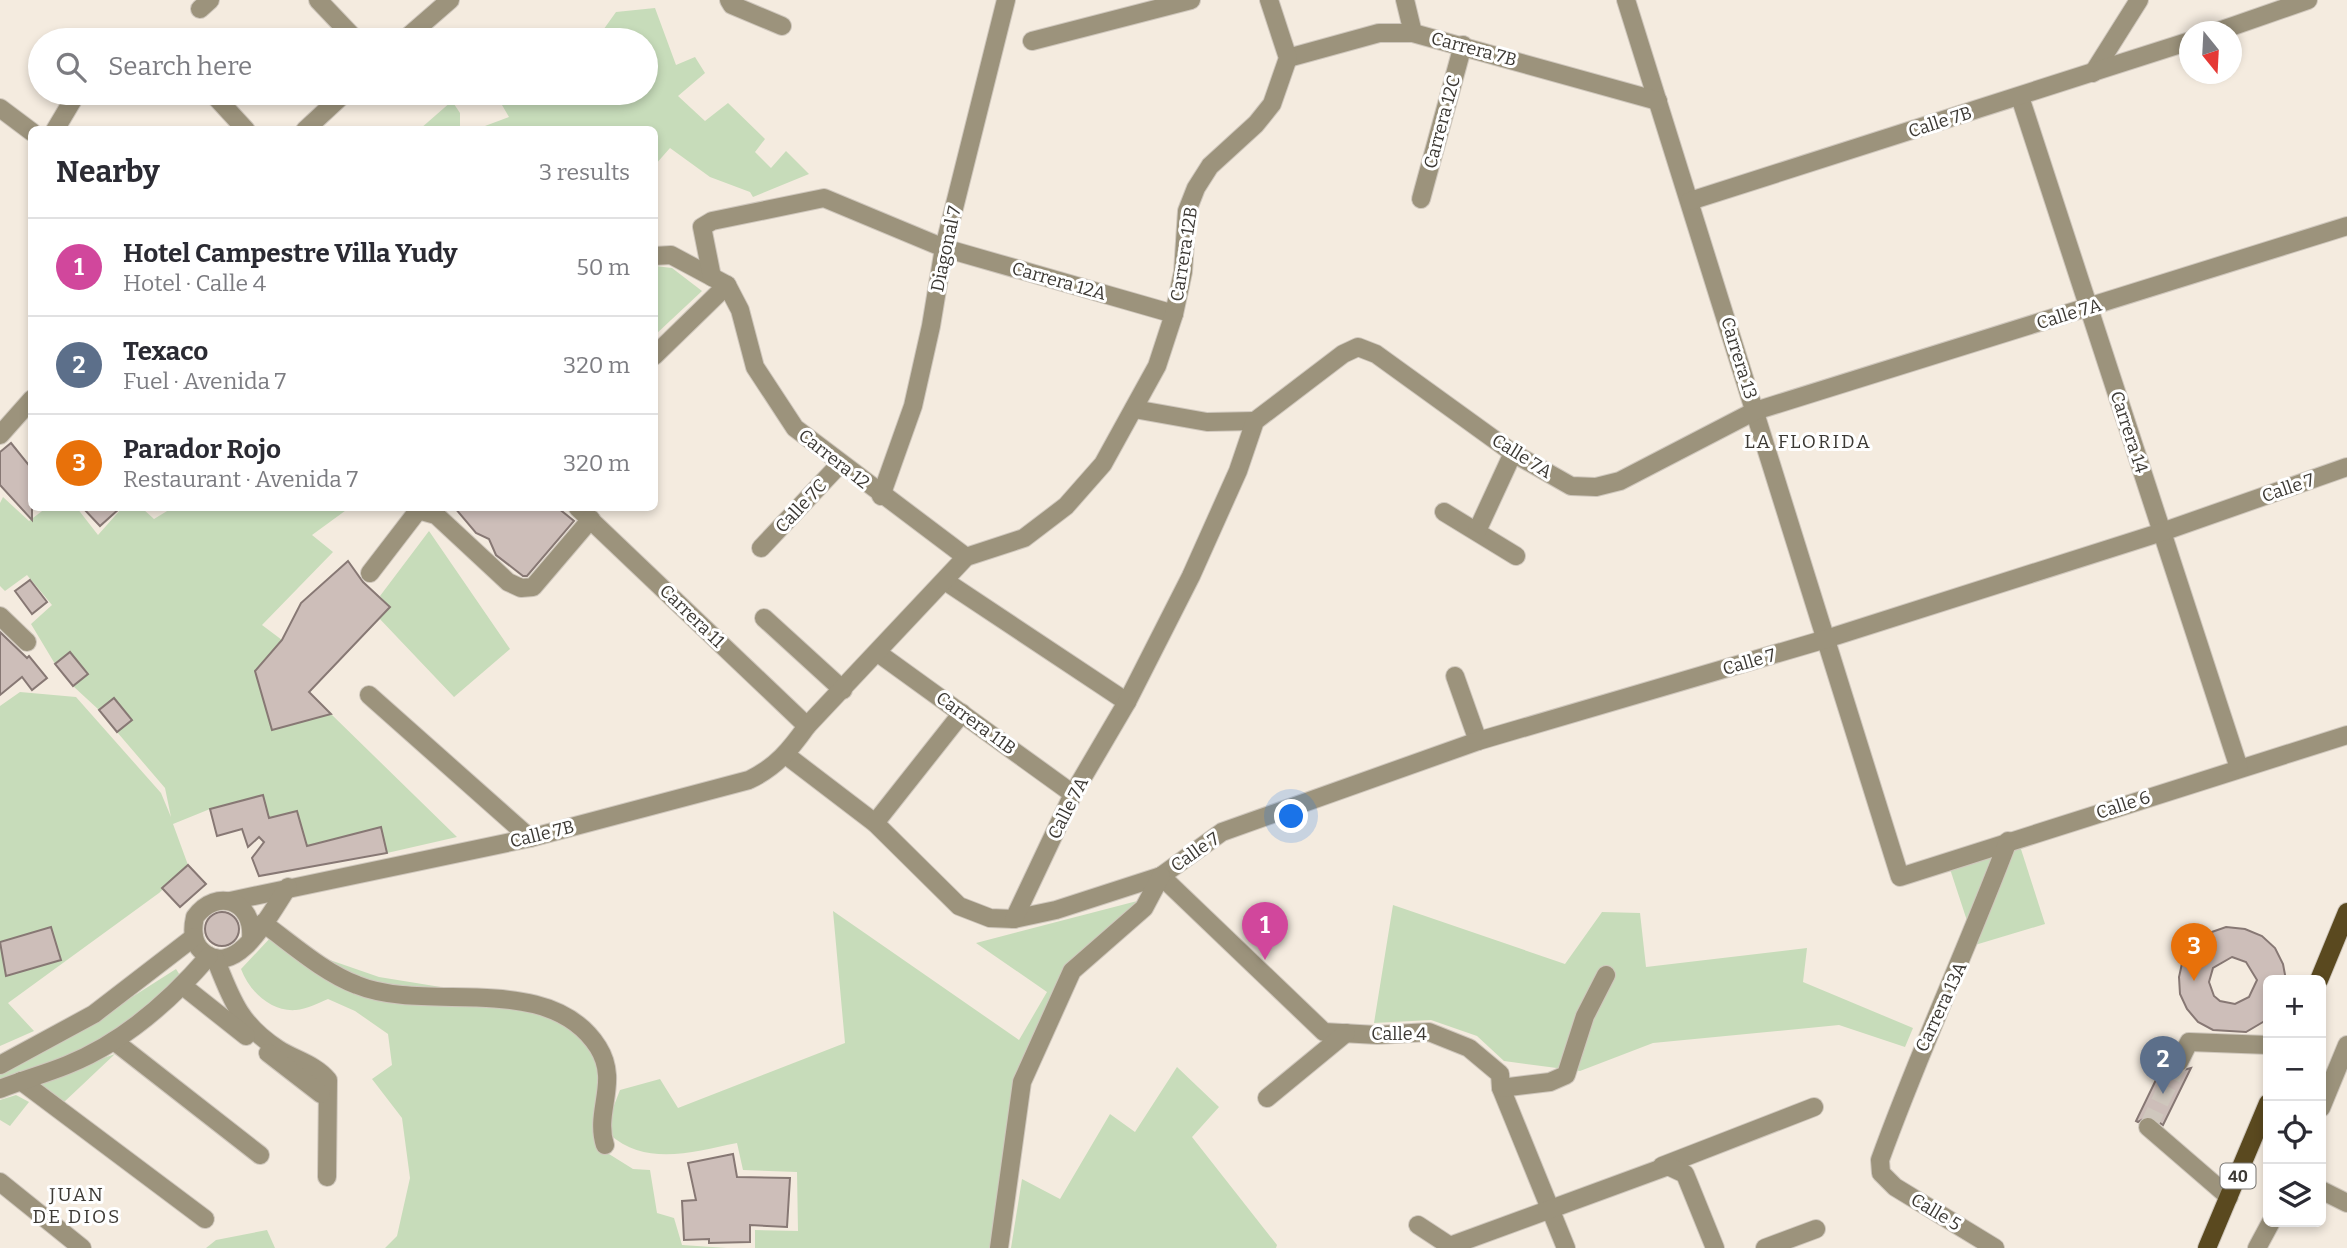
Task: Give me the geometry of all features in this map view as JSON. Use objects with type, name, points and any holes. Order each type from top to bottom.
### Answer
[{"type":"main road","points":[[2321,975],[2347,912]]},
{"type":"main road","name":"40","points":[[2207,1248],[2263,1115]]},
{"type":"street","points":[[318,0],[345,28]]},
{"type":"street","points":[[418,28],[450,0]]},
{"type":"street","points":[[729,0],[732,5],[782,26]]},
{"type":"street","name":"Diagonal 7","points":[[881,496],[913,406],[931,326],[944,248],[1006,0]]},
{"type":"street","points":[[1032,41],[1191,0]]},
{"type":"street","points":[[1269,0],[1288,58]]},
{"type":"street","points":[[1405,0],[1413,33]]},
{"type":"street","name":"Carrera 13","points":[[1626,0],[1900,877]]},
{"type":"street","points":[[2093,74],[2139,0]]},
{"type":"street","points":[[2242,23],[2308,0]]},
{"type":"street","name":"Carrera 7B","points":[[1288,58],[1379,33],[1413,33],[1658,101]]},
{"type":"street","name":"Calle 7B","points":[[1690,201],[2179,44]]},
{"type":"street","name":"Carrera 12C","points":[[1421,199],[1463,45]]},
{"type":"street","name":"Carrera 12B","points":[[966,558],[1024,538],[1066,506],[1103,464],[1157,366],[1174,314],[1183,272],[1187,211],[1196,188],[1210,166],[1256,124],[1272,104],[1288,58]]},
{"type":"street","name":"Carrera 14","points":[[2020,97],[2239,768]]},
{"type":"street","points":[[57,126],[70,105]]},
{"type":"street","points":[[223,105],[242,126]]},
{"type":"street","points":[[310,126],[332,105]]},
{"type":"street","points":[[0,108],[28,129]]},
{"type":"street","name":"Carrera 12","points":[[944,248],[824,198],[712,221],[702,227],[720,281],[740,310],[755,367],[767,390],[795,428],[966,558]]},
{"type":"street","name":"Calle 7A","points":[[1014,919],[1073,794],[1127,702],[1191,576],[1238,471],[1255,421],[1343,354],[1358,347],[1376,354],[1513,453],[1571,486],[1596,487],[1620,481],[1755,411],[2347,226]]},
{"type":"street","name":"Carrera 12A","points":[[944,248],[1174,314]]},
{"type":"street","points":[[658,256],[671,255],[720,281],[658,351]]},
{"type":"street","points":[[0,435],[28,404]]},
{"type":"street","points":[[1134,410],[1207,422],[1255,421]]},
{"type":"street","points":[[1478,531],[1513,453]]},
{"type":"street","name":"Calle 7C","points":[[761,548],[840,464]]},
{"type":"street","name":"Calle 7","points":[[1161,876],[1222,832],[1478,741],[1826,639],[2162,532],[2347,467]]},
{"type":"street","points":[[370,573],[417,511]]},
{"type":"street","points":[[425,511],[436,515],[508,582],[521,588],[533,587],[584,513]]},
{"type":"street","points":[[1444,512],[1516,556]]},
{"type":"street","name":"Carrera 11","points":[[584,513],[807,726]]},
{"type":"street","name":"Calle 7B","points":[[230,901],[530,838],[749,780],[769,770],[786,755],[807,726],[966,558]]},
{"type":"street","points":[[945,581],[1127,702]]},
{"type":"street","points":[[0,616],[27,642]]},
{"type":"street","points":[[764,618],[843,690]]},
{"type":"street","name":"Carrera 11B","points":[[878,653],[1073,794]]},
{"type":"street","points":[[1455,676],[1478,741]]},
{"type":"street","points":[[369,695],[530,838]]},
{"type":"street","points":[[875,823],[962,713]]},
{"type":"street","name":"Calle 6","points":[[1900,877],[2347,735]]},
{"type":"street","points":[[786,755],[875,823],[959,906],[989,918],[1014,919],[1056,910],[1161,876]]},
{"type":"street","name":"Carrera 13A","points":[[1881,1173],[1880,1160],[1916,1062],[1965,954],[2008,841]]},
{"type":"street","points":[[999,1248],[1022,1082],[1072,971],[1144,908],[1161,876]]},
{"type":"street","name":"Calle 4","points":[[1161,876],[1324,1032],[1429,1032],[1469,1048],[1500,1074],[1501,1088],[1566,1248]]},
{"type":"street","points":[[0,1089],[68,1065],[114,1041],[183,986],[212,957],[237,956],[288,887]]},
{"type":"street","points":[[251,938],[248,915],[241,906],[230,901],[219,900],[201,909],[195,917],[194,937],[199,948],[212,957],[238,1016],[277,1049],[320,1070],[328,1080],[327,1177]]},
{"type":"street","points":[[263,923],[356,985],[388,994],[464,995],[535,1005],[581,1027],[599,1049],[609,1084],[601,1133],[605,1145]]},
{"type":"street","points":[[0,1065],[94,1014],[194,937]]},
{"type":"street","points":[[1501,1088],[1550,1082],[1566,1075],[1585,1016],[1606,975]]},
{"type":"street","points":[[183,986],[321,1094]]},
{"type":"street","points":[[1267,1098],[1346,1033]]},
{"type":"street","points":[[114,1041],[260,1155]]},
{"type":"street","points":[[2179,1062],[2189,1042],[2263,1045]]},
{"type":"street","points":[[2324,1101],[2345,1053]]},
{"type":"street","points":[[21,1081],[205,1219]]},
{"type":"street","points":[[1551,1209],[1814,1107]]},
{"type":"street","points":[[2148,1127],[2229,1197]]},
{"type":"street","points":[[1418,1225],[1450,1246],[1668,1166],[1685,1174],[1715,1248]]},
{"type":"street","name":"Calle 5","points":[[1881,1173],[1895,1187],[1995,1248]]},
{"type":"street","points":[[0,1182],[82,1248]]},
{"type":"street","points":[[2326,1192],[2347,1203]]},
{"type":"street","points":[[2257,1248],[2268,1227]]},
{"type":"street","points":[[1765,1248],[1816,1229]]},
{"type":"green space","points":[[655,8],[676,65],[695,57],[705,73],[678,96],[705,121],[728,103],[765,139],[755,152],[771,168],[786,151],[809,174],[753,197],[750,192],[710,177],[670,148],[658,162],[658,126],[485,126],[509,117],[502,105],[658,105],[658,28],[605,28],[616,12]]},
{"type":"green space","points":[[447,105],[455,105],[460,113],[460,126],[423,126]]},
{"type":"green space","points":[[658,266],[672,268],[702,291],[658,332]]},
{"type":"green space","points":[[3,497],[29,521],[42,511],[79,511],[98,535],[119,511],[145,511],[154,519],[167,511],[345,511],[312,535],[333,552],[262,625],[282,640],[255,671],[272,729],[331,714],[457,837],[387,853],[381,828],[307,846],[297,811],[269,818],[263,795],[210,809],[173,824],[188,865],[159,893],[8,1003],[34,1031],[0,1046],[0,706],[20,692],[76,697],[161,793],[171,817],[165,788],[117,732],[131,719],[114,698],[99,710],[73,686],[87,674],[55,664],[31,624],[52,605],[27,575],[5,591],[0,586],[0,503]]},
{"type":"green space","points":[[429,531],[510,649],[454,697],[378,617],[389,607],[380,596]]},
{"type":"green space","points":[[2019,843],[2045,924],[1975,945],[1949,866]]},
{"type":"green space","points":[[1141,900],[1064,966],[1068,972],[1018,1083],[992,1248],[755,1248],[755,1230],[798,1231],[797,1172],[743,1170],[737,1143],[687,1153],[654,1154],[639,1151],[609,1134],[613,1108],[620,1090],[660,1079],[678,1108],[845,1043],[833,911],[1019,1040],[1047,992],[976,943]]},
{"type":"green space","points":[[1393,905],[1565,964],[1602,912],[1640,913],[1646,967],[1807,948],[1803,982],[1913,1028],[1905,1047],[1839,1025],[1653,1043],[1580,1071],[1504,1061],[1477,1036],[1431,1020],[1374,1023]]},
{"type":"green space","points":[[272,936],[299,955],[327,959],[379,977],[552,1005],[586,1033],[602,1081],[601,1149],[633,1169],[650,1170],[657,1213],[674,1218],[682,1245],[727,1248],[385,1248],[397,1236],[410,1178],[402,1118],[372,1079],[392,1065],[388,1034],[355,1011],[328,999],[308,1007],[287,1010],[262,998],[249,985],[241,969]]},
{"type":"green space","points":[[176,969],[183,980],[106,1036],[76,1052],[0,1083],[0,1071],[96,1020]]},
{"type":"green space","points":[[115,1054],[63,1103],[34,1083]]},
{"type":"green space","points":[[1177,1067],[1219,1107],[1192,1137],[1277,1245],[1276,1248],[1011,1248],[1022,1179],[1060,1199],[1110,1114],[1135,1132]]},
{"type":"green space","points":[[16,1095],[29,1102],[10,1126],[0,1120],[0,1100]]},
{"type":"green space","points":[[267,1230],[275,1248],[206,1248],[216,1240]]},
{"type":"building","points":[[11,443],[28,464],[28,511],[32,511],[32,520],[0,485],[0,452]]},
{"type":"building","points":[[86,511],[117,511],[100,526]]},
{"type":"building","points":[[458,511],[562,511],[574,521],[527,576],[523,576],[496,555],[489,539],[476,533]]},
{"type":"building","points":[[348,561],[363,582],[390,607],[309,692],[331,714],[272,730],[255,671],[282,640],[301,603]]},
{"type":"building","points":[[30,580],[47,602],[32,614],[15,591]]},
{"type":"building","points":[[0,632],[27,658],[29,656],[47,678],[32,690],[22,677],[0,695]]},
{"type":"building","points":[[70,652],[88,674],[73,686],[55,664]]},
{"type":"building","points":[[114,698],[132,720],[117,732],[99,710]]},
{"type":"building","points":[[263,795],[269,818],[297,811],[307,846],[381,827],[387,853],[259,876],[252,858],[264,842],[259,837],[248,847],[242,829],[217,836],[210,809]]},
{"type":"building","points":[[188,865],[206,884],[180,907],[162,888]]},
{"type":"building","points":[[222,912],[234,917],[239,929],[234,941],[222,946],[210,941],[205,929],[210,917]]},
{"type":"building","points":[[51,927],[61,960],[6,976],[0,942]]},
{"type":"building","points":[[2226,927],[2245,929],[2262,936],[2275,948],[2285,975],[2263,975],[2263,1022],[2246,1032],[2213,1030],[2198,1022],[2187,1009],[2180,994],[2179,977],[2183,959],[2194,944],[2209,933]],"holes":[[[2232,957],[2246,962],[2257,980],[2249,997],[2235,1004],[2220,1001],[2214,996],[2209,982],[2213,968]]]},
{"type":"building","points":[[2167,1057],[2169,1068],[2175,1072],[2191,1068],[2163,1125],[2149,1116],[2138,1122],[2136,1121]]},
{"type":"building","points":[[733,1154],[737,1177],[790,1178],[787,1227],[750,1225],[750,1242],[709,1243],[709,1239],[684,1240],[682,1201],[696,1200],[688,1163]]},
{"type":"tunnel","points":[[2148,1127],[2179,1062]]},
{"type":"place","name":"Hotel Campestre Villa Yudy","points":[[1265,960]]},
{"type":"place","name":"Parador Rojo","points":[[2194,981]]},
{"type":"place","name":"Texaco","points":[[2163,1094]]},
{"type":"district","name":"LA FLORIDA","points":[[1808,441]]},
{"type":"district","name":"JUAN DE DIOS","points":[[77,1205]]}]
